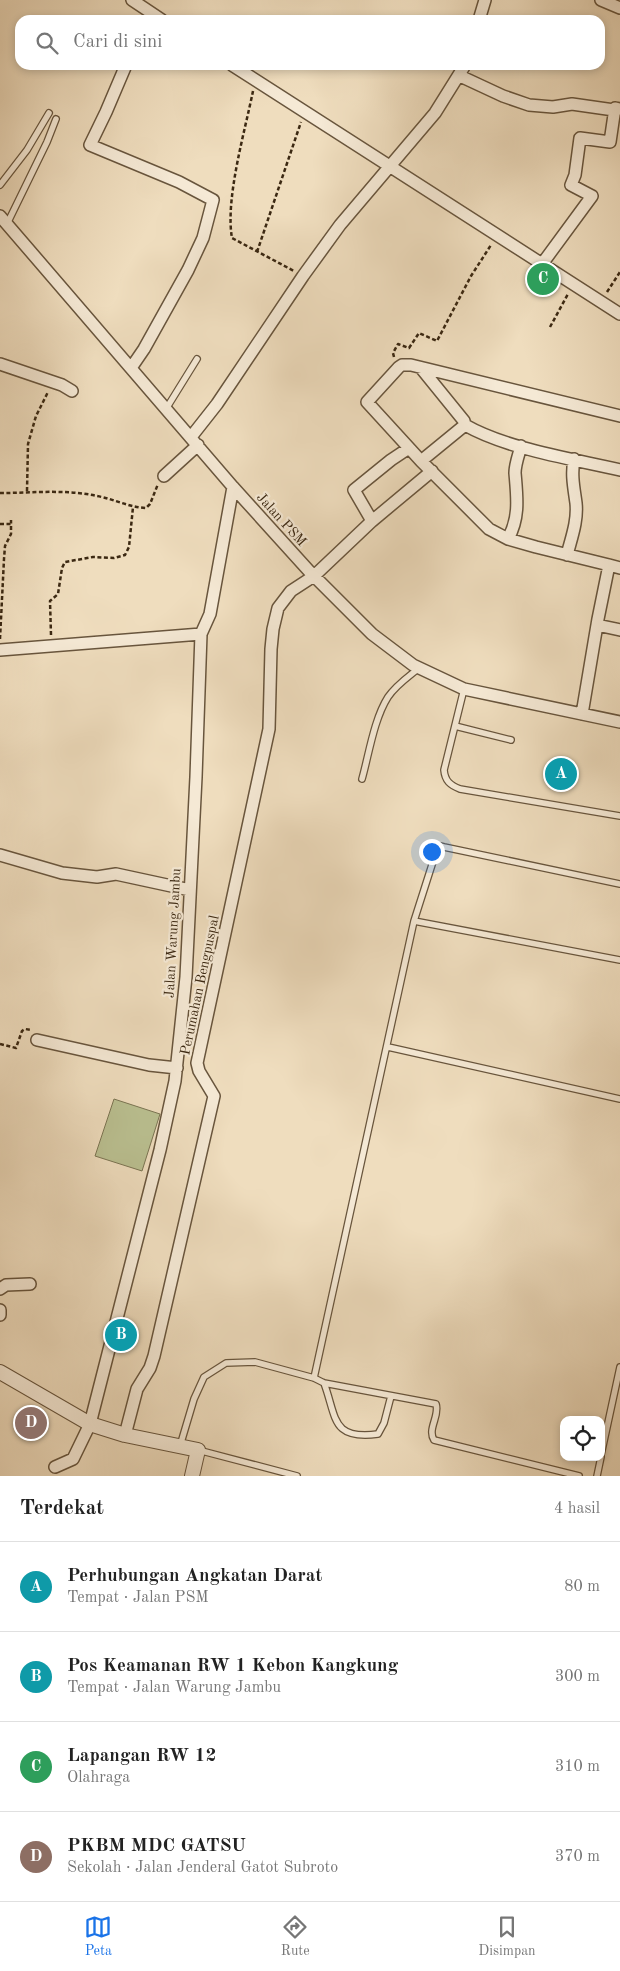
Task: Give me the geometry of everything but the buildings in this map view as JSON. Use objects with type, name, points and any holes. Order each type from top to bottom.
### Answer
[{"type":"street","points":[[132,0],[148,15]]},
{"type":"street","points":[[480,15],[485,0]]},
{"type":"street","points":[[601,0],[620,8]]},
{"type":"street","points":[[124,70],[90,145],[179,182],[213,200],[203,238],[188,270],[144,350],[131,368]]},
{"type":"street","points":[[240,70],[620,314]]},
{"type":"street","points":[[162,477],[194,441],[340,225],[435,113],[463,70]]},
{"type":"street","points":[[460,76],[521,104],[553,107],[572,104],[617,110],[610,142],[580,138],[575,175],[571,184],[592,196],[542,264]]},
{"type":"street","name":"Jalan PSM","points":[[3,220],[233,487],[314,576],[372,634],[419,668],[464,689],[620,722]]},
{"type":"street","points":[[0,364],[53,381],[72,390]]},
{"type":"street","points":[[582,714],[597,624],[615,567],[508,539],[489,528],[421,461],[367,402],[399,367],[407,365],[620,416]]},
{"type":"street","points":[[421,368],[464,421],[465,425],[479,433],[521,446],[620,470]]},
{"type":"street","points":[[421,461],[465,425]]},
{"type":"street","points":[[508,539],[513,530],[518,503],[515,471],[521,446]]},
{"type":"street","points":[[372,520],[354,490],[409,448]]},
{"type":"street","points":[[567,555],[574,526],[576,504],[571,476],[574,459]]},
{"type":"street","name":"Perumahan Bengpuspal","points":[[125,1435],[137,1389],[150,1368],[154,1356],[214,1096],[199,1071],[197,1063],[269,729],[273,629],[278,608],[291,591],[314,576],[372,520],[432,471]]},
{"type":"street","points":[[0,650],[201,634],[210,614],[233,487]]},
{"type":"street","points":[[597,624],[620,630]]},
{"type":"street","name":"Jalan Warung Jambu","points":[[55,1467],[73,1459],[94,1425],[160,1150],[177,1068],[186,977],[201,634]]},
{"type":"street","points":[[0,855],[62,873],[97,877],[116,874],[190,890]]},
{"type":"street","points":[[35,1038],[149,1065],[177,1068]]},
{"type":"street","points":[[0,1289],[6,1286],[30,1284]]},
{"type":"street","points":[[0,1310],[0,1315]]},
{"type":"street","points":[[0,1372],[94,1425],[125,1435],[198,1450],[192,1476]]},
{"type":"lane","points":[[0,184],[27,150],[50,113]]},
{"type":"lane","points":[[3,220],[47,142],[56,119]]},
{"type":"lane","points":[[166,409],[198,358]]},
{"type":"lane","points":[[362,779],[382,710],[388,696],[398,684],[419,668]]},
{"type":"lane","points":[[464,689],[444,770],[445,778],[451,785],[460,789],[620,816]]},
{"type":"lane","points":[[455,726],[511,740]]},
{"type":"lane","points":[[314,1378],[388,1047],[414,921],[437,849],[440,846],[620,884]]},
{"type":"lane","points":[[414,921],[620,960]]},
{"type":"lane","points":[[388,1047],[620,1099]]},
{"type":"lane","points":[[180,1446],[194,1400],[204,1377],[226,1363],[255,1362],[314,1378],[324,1383],[436,1404],[437,1412],[432,1434],[434,1440],[580,1476]]},
{"type":"lane","points":[[605,1437],[620,1367]]},
{"type":"lane","points":[[324,1383],[331,1403],[333,1417],[338,1426],[346,1432],[363,1436],[378,1434],[384,1423],[391,1396]]},
{"type":"lane","points":[[198,1450],[297,1476]]},
{"type":"lane","points":[[597,1476],[600,1461]]},
{"type":"path","points":[[255,79],[236,172],[230,229],[232,238],[304,276]]},
{"type":"path","points":[[257,252],[305,111]]},
{"type":"path","points":[[399,367],[393,355],[398,344],[408,349],[419,333],[435,342],[471,276],[497,234]]},
{"type":"path","points":[[600,301],[616,281],[620,272]]},
{"type":"path","points":[[550,326],[574,284]]},
{"type":"path","points":[[27,491],[28,444],[36,416],[53,381]]},
{"type":"path","points":[[0,493],[79,494],[97,496],[133,507],[146,508],[150,504],[162,477]]},
{"type":"path","points":[[51,646],[50,601],[58,594],[62,568],[65,562],[93,557],[114,558],[125,555],[129,547],[133,507]]},
{"type":"path","points":[[0,650],[5,546],[11,534],[11,520]]},
{"type":"path","points":[[0,524],[11,524]]},
{"type":"path","points":[[0,1044],[16,1048],[22,1031],[25,1029],[32,1030],[35,1038]]},
{"type":"green space","points":[[542,267],[553,273],[543,291],[532,285]]},
{"type":"green space","points":[[114,1099],[160,1114],[142,1171],[95,1156]]},
{"type":"place","name":"Lapangan RW 12","points":[[543,279]]},
{"type":"place","name":"Perhubungan Angkatan Darat","points":[[561,774]]},
{"type":"place","name":"Pos Keamanan RW 1 Kebon Kangkung","points":[[121,1335]]},
{"type":"place","name":"PKBM MDC GATSU","points":[[31,1423]]}]
